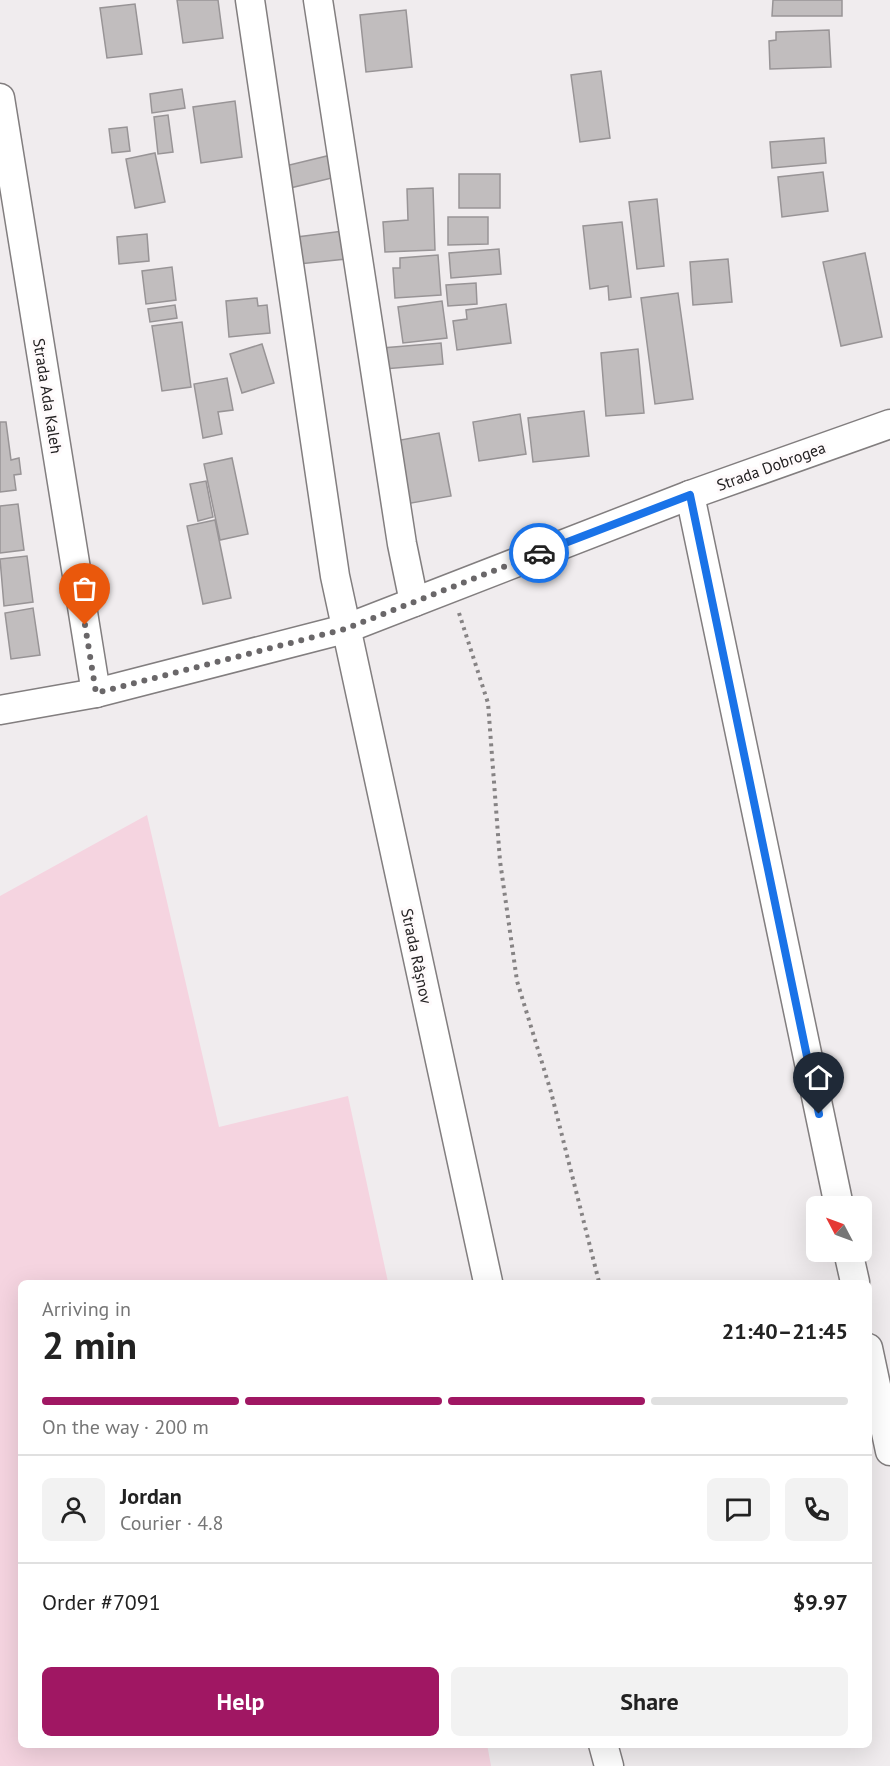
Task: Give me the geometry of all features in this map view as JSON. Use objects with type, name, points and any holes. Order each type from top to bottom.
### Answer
[{"type":"street","name":"Strada Râșnov","points":[[250,0],[333,564],[345,629],[488,1280]]},
{"type":"street","points":[[318,0],[402,544],[414,602]]},
{"type":"street","name":"Strada Ada Kaleh","points":[[0,98],[96,693]]},
{"type":"street","name":"Strada Dobrogea","points":[[0,710],[96,693],[345,629],[690,495],[890,424]]},
{"type":"street","points":[[690,495],[837,1196]]},
{"type":"street","points":[[850,1262],[855,1280]]},
{"type":"street","points":[[872,1367],[890,1451]]},
{"type":"street","points":[[604,1748],[609,1766]]},
{"type":"path","points":[[451,588],[488,703],[500,861],[517,981],[550,1092],[598,1280]]},
{"type":"shaded area","points":[[147,815],[219,1127],[348,1096],[388,1280],[18,1280],[18,1748],[488,1748],[491,1766],[0,1766],[0,896]]},
{"type":"building","points":[[177,0],[218,0],[223,38],[183,43]]},
{"type":"building","points":[[773,0],[842,0],[842,16],[772,16]]},
{"type":"building","points":[[135,4],[142,54],[107,58],[100,8]]},
{"type":"building","points":[[406,10],[412,67],[366,72],[360,15]]},
{"type":"building","points":[[829,30],[831,67],[770,69],[769,41],[776,40],[776,32]]},
{"type":"building","points":[[601,71],[610,138],[580,142],[571,75]]},
{"type":"building","points":[[182,89],[185,108],[152,113],[150,94]]},
{"type":"building","points":[[235,101],[242,157],[201,163],[193,107]]},
{"type":"building","points":[[168,115],[173,152],[158,154],[154,117]]},
{"type":"building","points":[[127,127],[130,151],[112,153],[109,129]]},
{"type":"building","points":[[824,138],[826,163],[772,168],[770,142]]},
{"type":"building","points":[[155,153],[165,202],[135,208],[126,159]]},
{"type":"building","points":[[331,155],[336,177],[286,189],[281,167]]},
{"type":"building","points":[[823,172],[828,211],[782,217],[778,177]]},
{"type":"building","points":[[459,174],[500,174],[500,208],[459,208]]},
{"type":"building","points":[[433,188],[435,250],[385,252],[383,222],[408,220],[407,189]]},
{"type":"building","points":[[657,199],[664,266],[637,269],[629,202]]},
{"type":"building","points":[[448,217],[488,217],[488,244],[448,245]]},
{"type":"building","points":[[622,222],[631,297],[609,300],[608,286],[590,289],[583,226]]},
{"type":"building","points":[[343,231],[346,259],[299,264],[297,237]]},
{"type":"building","points":[[147,234],[149,261],[119,264],[117,237]]},
{"type":"building","points":[[499,249],[501,274],[451,278],[449,253]]},
{"type":"building","points":[[865,253],[882,337],[841,346],[823,262]]},
{"type":"building","points":[[438,255],[441,295],[395,298],[393,268],[400,268],[400,258]]},
{"type":"building","points":[[728,259],[732,302],[693,305],[690,262]]},
{"type":"building","points":[[172,267],[176,300],[146,304],[142,271]]},
{"type":"building","points":[[476,283],[477,304],[448,306],[446,285]]},
{"type":"building","points":[[678,293],[693,399],[655,404],[641,298]]},
{"type":"building","points":[[257,298],[258,306],[267,305],[270,333],[229,337],[226,301]]},
{"type":"building","points":[[442,301],[447,338],[403,343],[398,307]]},
{"type":"building","points":[[506,304],[511,343],[457,350],[453,321],[467,319],[466,310]]},
{"type":"building","points":[[175,305],[177,318],[150,322],[148,309]]},
{"type":"building","points":[[182,322],[191,387],[162,391],[152,326]]},
{"type":"building","points":[[441,343],[443,364],[384,369],[382,348]]},
{"type":"building","points":[[262,344],[274,383],[242,393],[230,354]]},
{"type":"building","points":[[638,349],[644,413],[606,416],[601,353]]},
{"type":"building","points":[[227,378],[233,410],[218,412],[222,434],[203,438],[194,384]]},
{"type":"building","points":[[584,411],[589,456],[533,462],[528,418]]},
{"type":"building","points":[[520,414],[526,454],[479,461],[473,422]]},
{"type":"building","points":[[0,422],[6,422],[11,460],[19,458],[21,474],[14,475],[16,490],[0,492]]},
{"type":"building","points":[[439,433],[451,496],[406,504],[395,441]]},
{"type":"building","points":[[232,458],[248,534],[220,540],[204,464]]},
{"type":"building","points":[[206,481],[213,517],[198,521],[190,484]]},
{"type":"building","points":[[18,504],[24,550],[0,553],[0,506]]},
{"type":"building","points":[[215,520],[231,598],[203,604],[187,526]]},
{"type":"building","points":[[27,556],[33,602],[4,606],[0,559]]},
{"type":"building","points":[[33,608],[40,655],[11,659],[5,613]]},
{"type":"way so far","points":[[85,625],[96,693],[345,629],[539,553]]},
{"type":"route","points":[[539,553],[690,495],[819,1114]]}]
